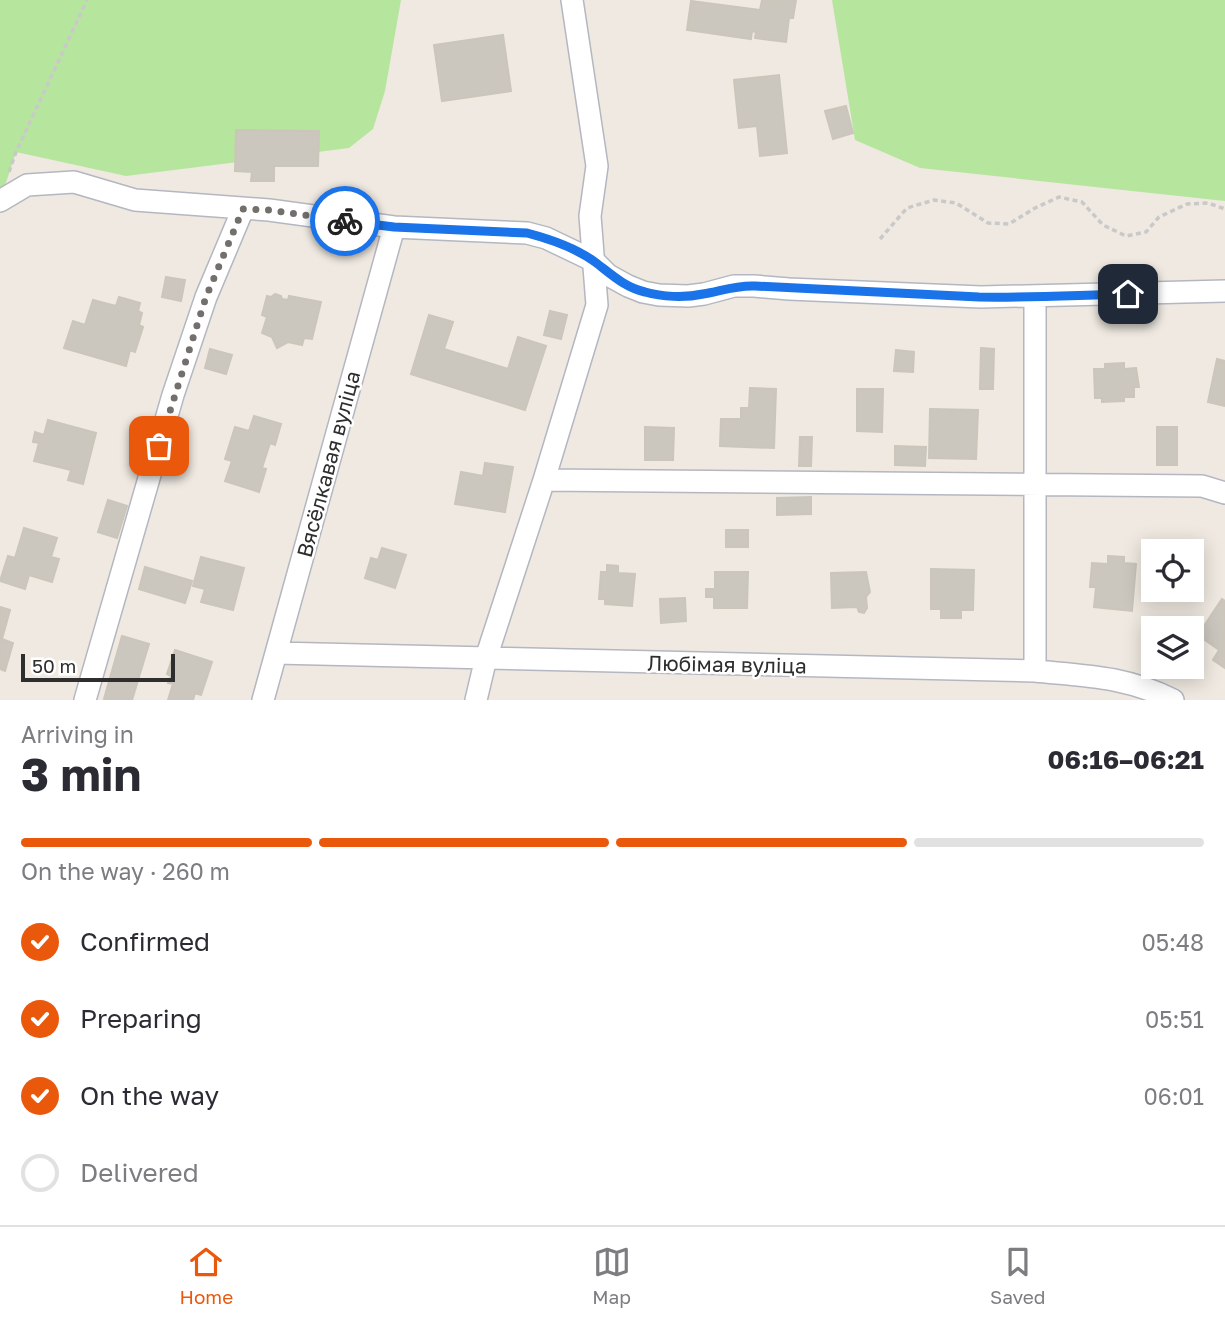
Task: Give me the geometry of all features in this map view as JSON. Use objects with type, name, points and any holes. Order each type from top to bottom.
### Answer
[{"type":"street","points":[[476,700],[486,658],[597,305],[590,216],[597,166],[572,0]]},
{"type":"street","points":[[0,201],[27,185],[74,182],[135,201],[269,210],[394,227],[527,233],[546,238],[594,261],[608,275],[628,286],[643,292],[674,296],[704,294],[734,286],[981,297],[1225,291]]},
{"type":"street","points":[[85,700],[173,395],[206,297],[243,209]]},
{"type":"street","name":"Вясёлкавая вуліца","points":[[264,700],[394,227]]},
{"type":"street","points":[[1035,296],[1035,671]]},
{"type":"street","points":[[544,480],[1202,486],[1225,493]]},
{"type":"street","name":"Любімая вуліца","points":[[276,653],[1035,671],[1123,680],[1173,700]]},
{"type":"path","points":[[16,152],[87,0]]},
{"type":"path","points":[[880,239],[907,208],[934,200],[956,202],[988,223],[1009,224],[1059,197],[1070,199],[1082,202],[1103,225],[1126,236],[1146,232],[1159,218],[1187,204],[1208,203],[1225,209]]},
{"type":"green space","points":[[0,0],[401,0],[385,91],[373,129],[349,148],[126,176],[16,152],[0,201]]},
{"type":"green space","points":[[832,0],[1225,0],[1225,201],[920,168],[855,140]]},
{"type":"building","points":[[762,0],[796,0],[793,18],[789,18],[786,42],[755,38],[756,32],[752,31],[751,39],[687,30],[691,1],[760,10]]},
{"type":"building","points":[[503,35],[511,91],[442,101],[434,45]]},
{"type":"building","points":[[779,75],[787,153],[760,156],[757,126],[739,128],[734,80]]},
{"type":"building","points":[[846,106],[853,133],[833,139],[825,111]]},
{"type":"building","points":[[236,130],[319,131],[318,166],[274,166],[274,181],[251,181],[252,172],[235,171]]},
{"type":"building","points":[[166,277],[185,280],[181,301],[162,297]]},
{"type":"building","points":[[275,294],[282,299],[288,300],[289,296],[321,302],[312,339],[304,338],[302,345],[288,342],[277,348],[272,337],[262,333],[267,317],[262,315],[267,296]]},
{"type":"building","points":[[119,297],[140,303],[138,311],[142,313],[139,325],[143,327],[135,352],[130,350],[126,366],[64,348],[73,321],[85,325],[93,300],[116,306]]},
{"type":"building","points":[[550,311],[567,315],[561,339],[544,335]]},
{"type":"building","points":[[429,315],[453,322],[444,349],[508,369],[518,337],[546,346],[525,410],[411,374]]},
{"type":"building","points":[[981,348],[994,349],[993,389],[980,389]]},
{"type":"building","points":[[210,349],[232,355],[226,374],[205,368]]},
{"type":"building","points":[[896,350],[914,352],[913,372],[894,371]]},
{"type":"building","points":[[1217,359],[1225,361],[1225,406],[1208,402]]},
{"type":"building","points":[[1124,363],[1124,369],[1136,368],[1139,387],[1134,387],[1134,397],[1124,397],[1124,401],[1102,402],[1102,398],[1095,398],[1094,369],[1105,369],[1105,364]]},
{"type":"building","points":[[750,388],[776,389],[774,448],[720,446],[721,419],[741,419],[741,408],[749,408]]},
{"type":"building","points":[[857,389],[883,389],[882,432],[857,431]]},
{"type":"building","points":[[930,409],[978,410],[976,459],[929,458]]},
{"type":"building","points":[[254,416],[281,424],[275,445],[270,443],[262,468],[266,469],[259,492],[225,481],[232,461],[225,459],[235,427],[249,431]]},
{"type":"building","points":[[48,420],[96,433],[83,484],[68,480],[71,470],[34,461],[39,443],[33,442],[35,432],[44,435]]},
{"type":"building","points":[[645,427],[674,428],[673,460],[645,460]]},
{"type":"building","points":[[1157,427],[1177,427],[1177,465],[1157,465]]},
{"type":"building","points":[[800,437],[812,437],[811,466],[799,466]]},
{"type":"building","points":[[895,446],[926,447],[925,466],[895,465]]},
{"type":"building","points":[[485,463],[513,467],[505,512],[455,504],[461,472],[483,476]]},
{"type":"building","points":[[811,497],[811,514],[777,515],[777,498]]},
{"type":"building","points":[[108,500],[127,506],[117,538],[98,532]]},
{"type":"building","points":[[24,528],[57,538],[51,557],[59,559],[52,582],[29,575],[25,589],[0,581],[8,556],[15,558]]},
{"type":"building","points":[[726,530],[748,530],[748,547],[726,547]]},
{"type":"building","points":[[382,548],[406,555],[395,588],[365,578],[371,558],[378,560]]},
{"type":"building","points":[[1108,556],[1124,557],[1124,563],[1136,564],[1132,611],[1094,607],[1096,587],[1090,587],[1092,563],[1108,564]]},
{"type":"building","points":[[201,557],[244,568],[233,610],[201,602],[205,589],[193,586]]},
{"type":"building","points":[[607,565],[618,566],[618,573],[635,574],[632,606],[605,604],[605,599],[599,599],[601,572],[607,572]]},
{"type":"building","points":[[145,567],[192,581],[185,603],[139,589]]},
{"type":"building","points":[[931,569],[974,570],[973,610],[961,610],[961,618],[941,618],[941,609],[931,609]]},
{"type":"building","points":[[715,572],[748,572],[747,608],[714,608],[714,597],[706,597],[706,589],[715,589]]},
{"type":"building","points":[[866,572],[870,592],[866,597],[867,608],[864,613],[859,612],[857,607],[832,608],[831,573]]},
{"type":"building","points":[[685,598],[686,621],[661,623],[660,599]]},
{"type":"building","points":[[1222,599],[1225,601],[1225,668],[1213,660],[1219,650],[1204,639],[1204,626]]},
{"type":"building","points":[[0,607],[10,610],[2,639],[13,643],[5,671],[0,669]]},
{"type":"building","points":[[122,636],[149,644],[132,700],[106,700],[104,699]]},
{"type":"building","points":[[175,650],[212,662],[201,695],[195,693],[193,700],[168,700],[173,684],[168,683],[171,676],[167,674]]},
{"type":"way so far","points":[[159,446],[206,297],[243,209],[345,221]]},
{"type":"route","points":[[345,221],[435,230],[527,233],[546,238],[594,261],[608,275],[628,286],[659,295],[688,296],[734,286],[981,297],[1128,294]]}]
